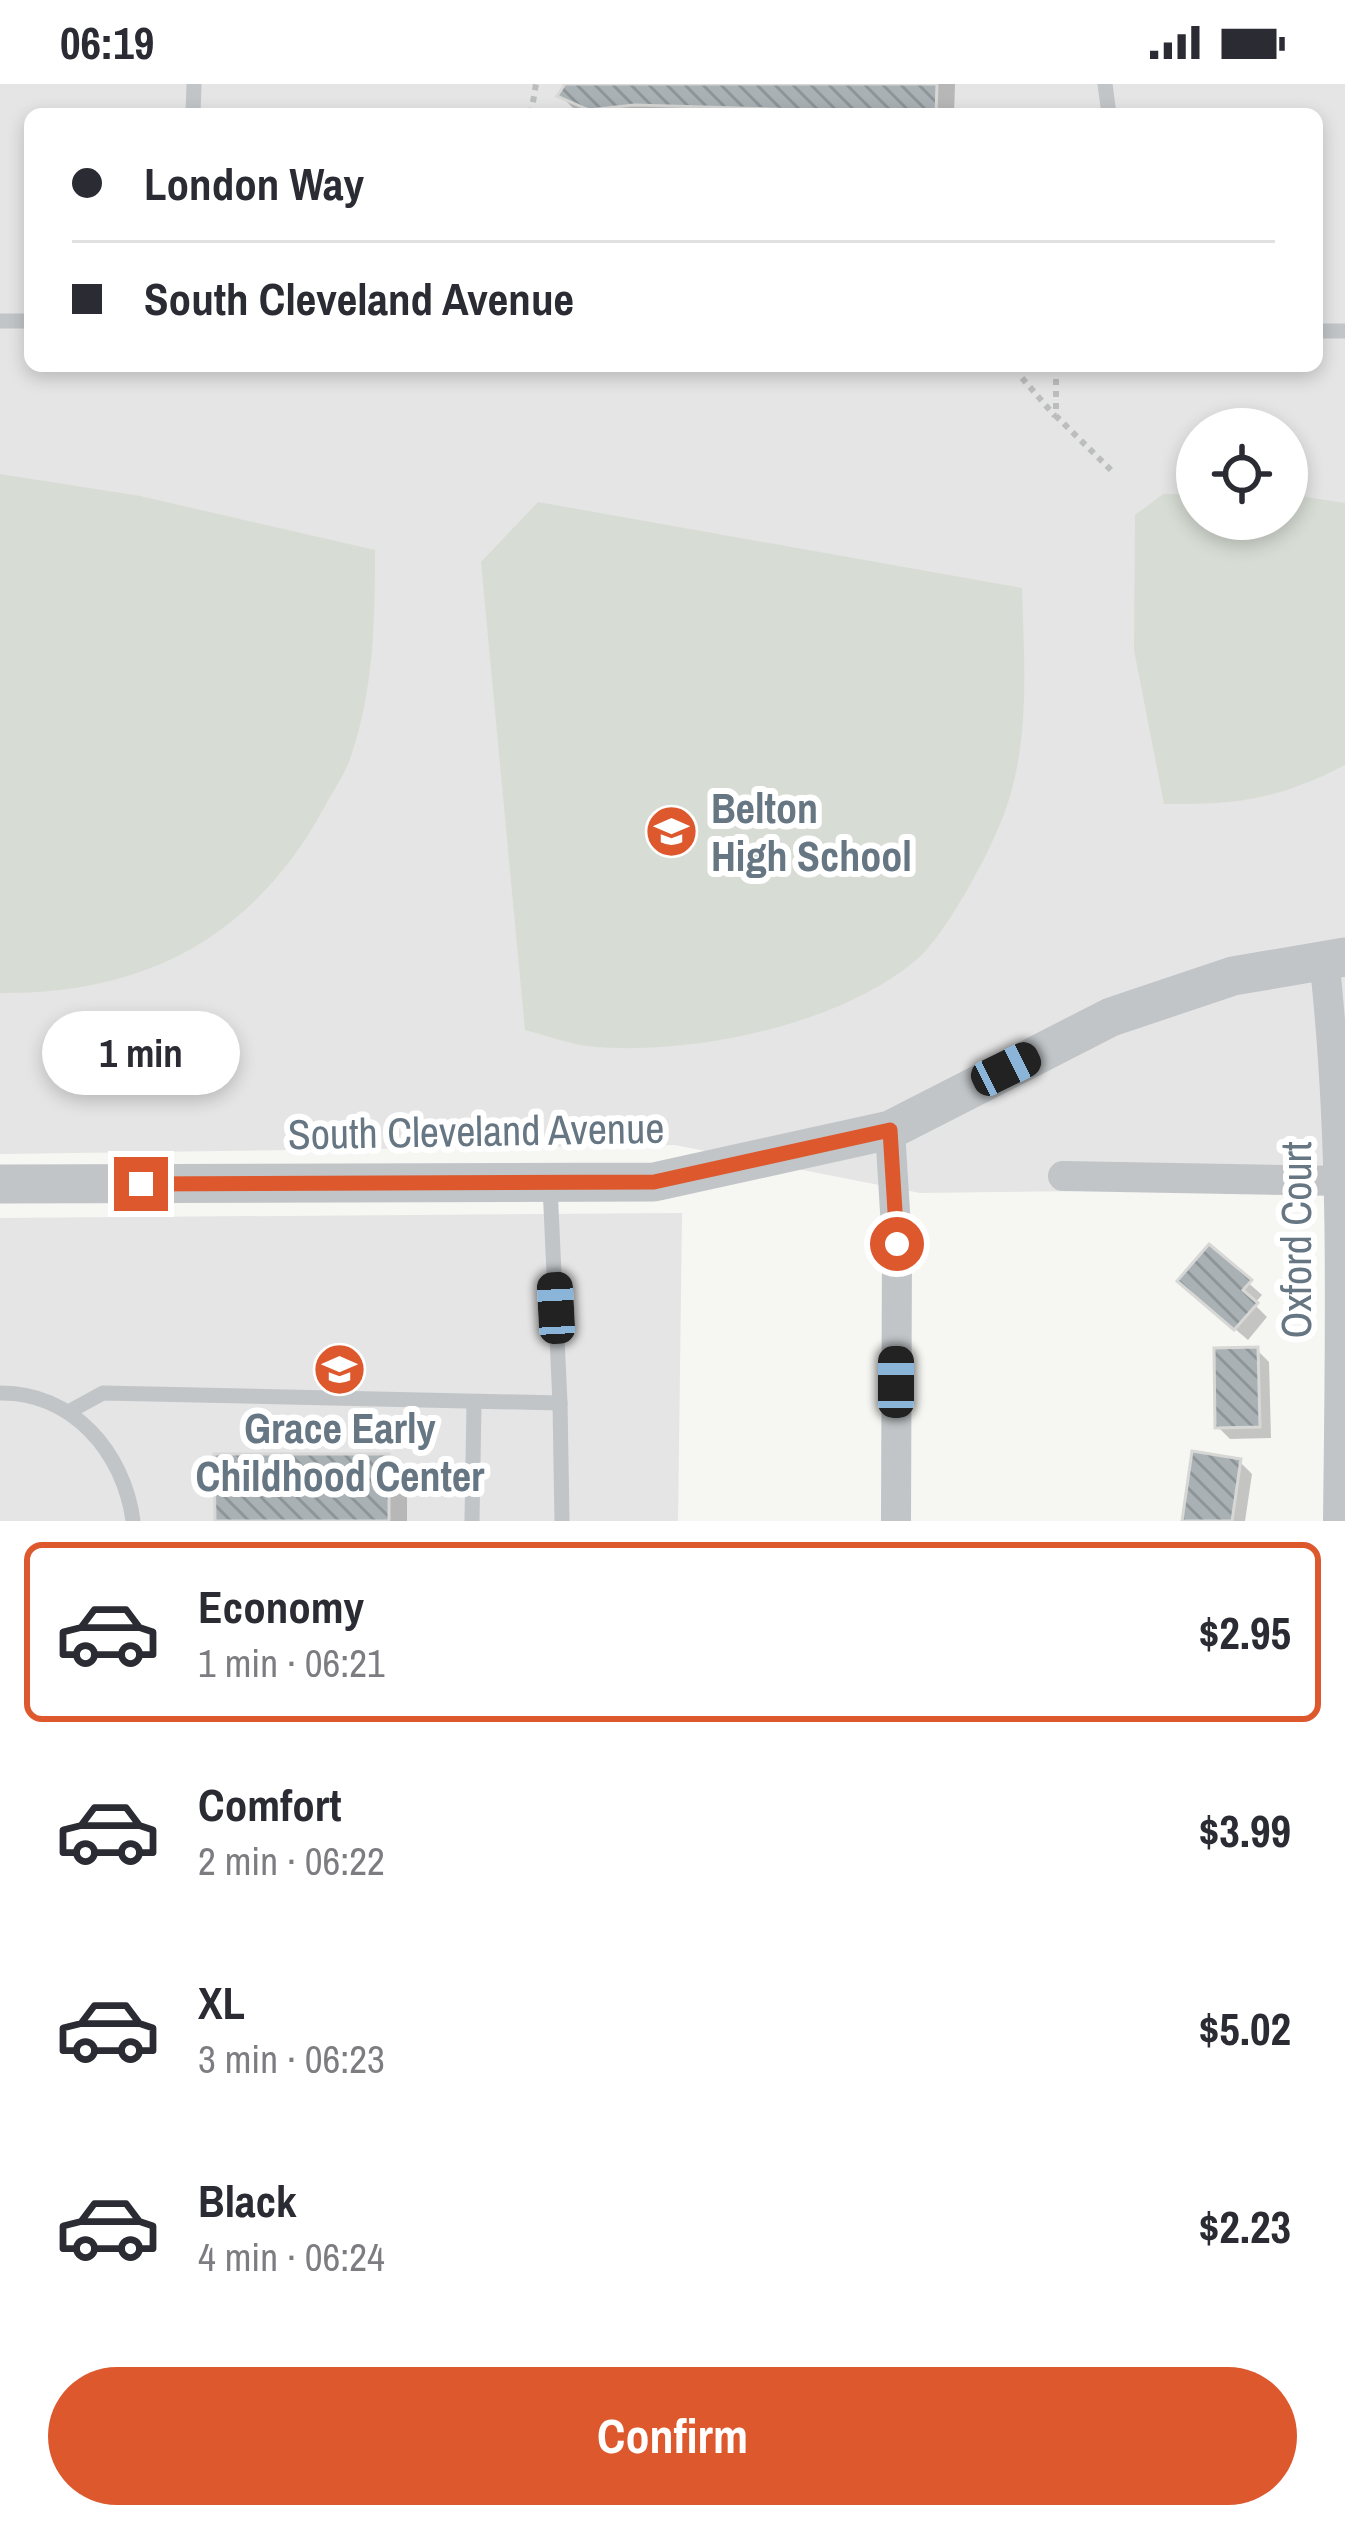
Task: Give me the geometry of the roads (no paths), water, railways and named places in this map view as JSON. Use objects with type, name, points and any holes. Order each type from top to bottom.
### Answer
[{"type":"street","name":"South Cleveland Avenue","points":[[0,1184],[654,1182],[890,1130],[1111,1017],[1233,976],[1334,958]]},
{"type":"street","name":"Oxford Court","points":[[1334,958],[1332,1006],[1343,1181],[1339,1521]]},
{"type":"street","points":[[890,1130],[897,1244],[896,1521]]},
{"type":"street","points":[[1063,1175],[1343,1181]]},
{"type":"lane","points":[[550,1183],[562,1521]]},
{"type":"lane","points":[[0,1394],[32,1393],[70,1411],[106,1448],[129,1491],[133,1521]]},
{"type":"lane","points":[[70,1411],[103,1393],[560,1403]]},
{"type":"lane","points":[[472,1521],[474,1404]]},
{"type":"place","name":"Belton High School","points":[[672,832]]},
{"type":"place","name":"Grace Early Childhood Center","points":[[340,1369]]}]
